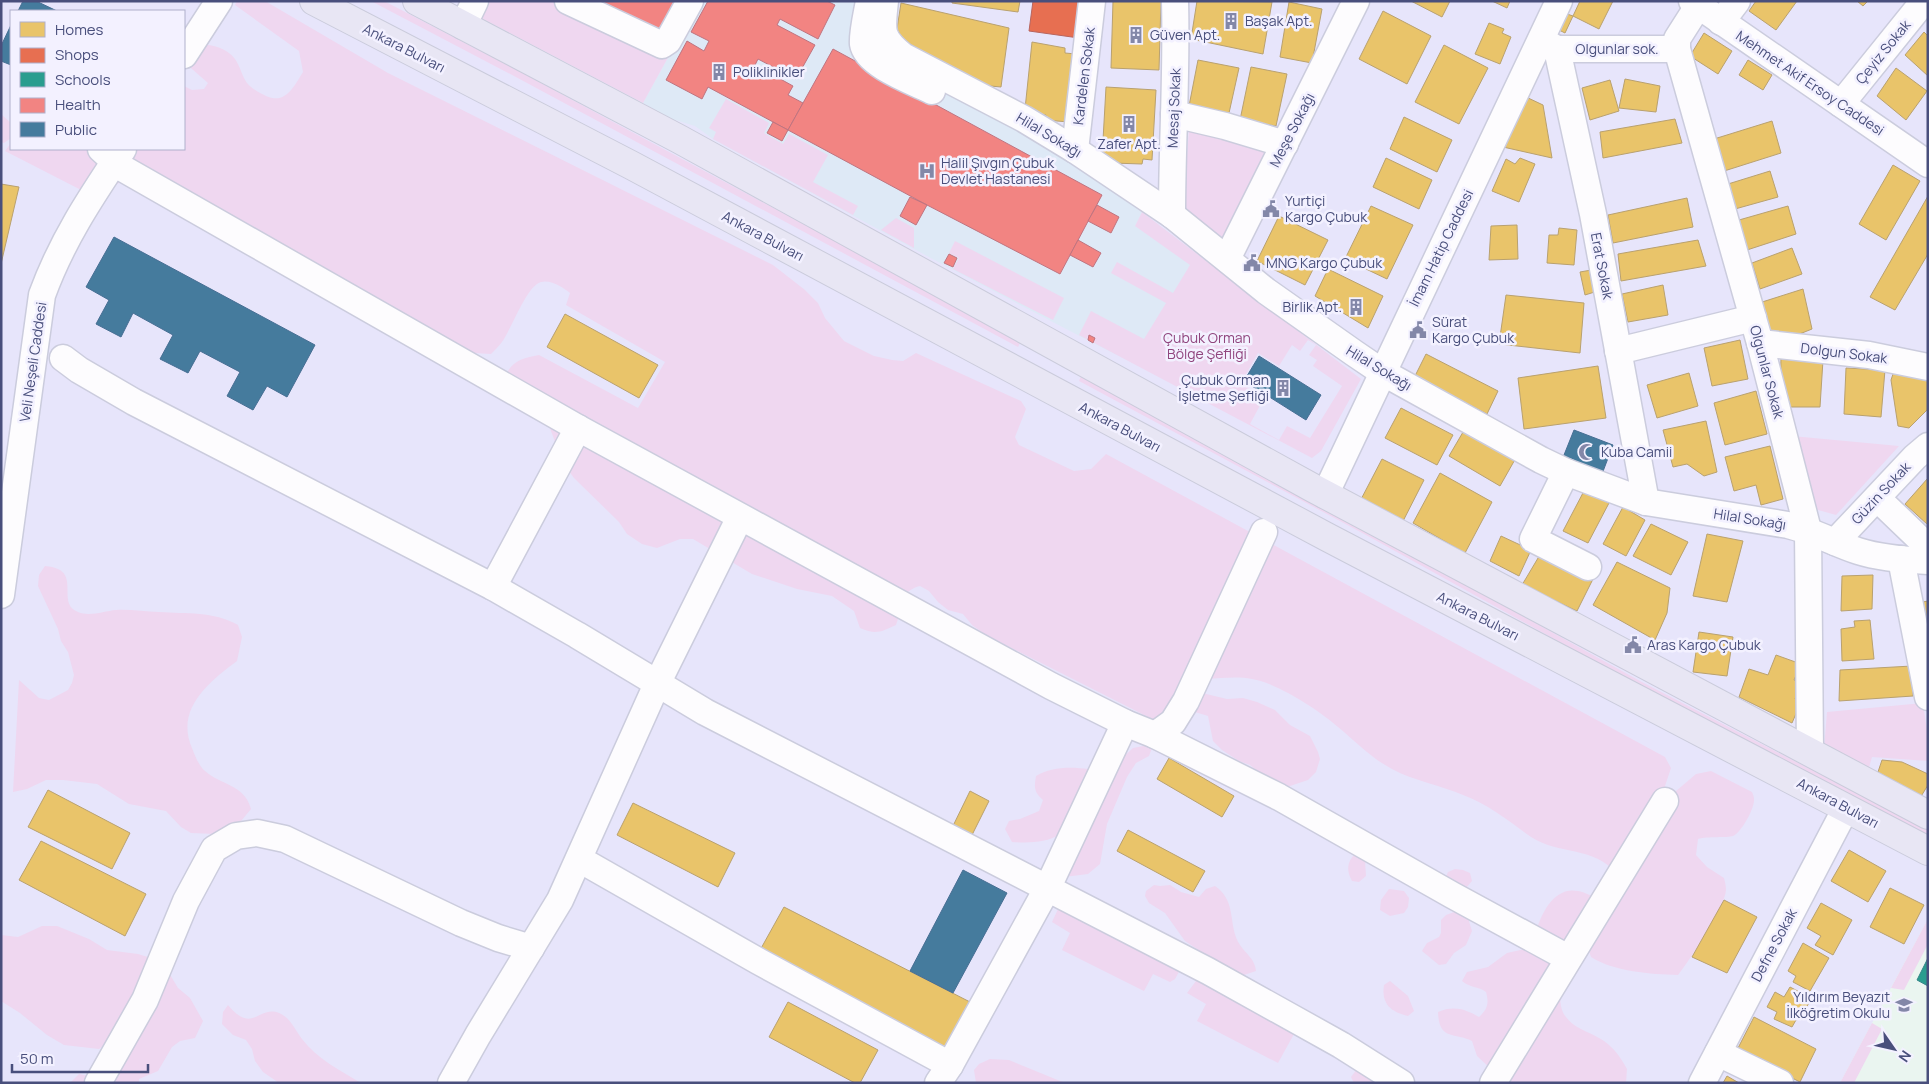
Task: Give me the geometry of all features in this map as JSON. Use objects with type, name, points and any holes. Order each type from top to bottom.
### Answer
[{"type":"main road","name":"Ankara Bulvarı","points":[[314,1],[631,165],[1327,537],[1928,851]]},
{"type":"main road","points":[[417,1],[679,139],[1325,495],[1928,815]]},
{"type":"street","points":[[185,53],[219,1]]},
{"type":"street","points":[[463,26],[475,1]]},
{"type":"street","points":[[568,1],[662,45],[668,41],[690,1]]},
{"type":"street","points":[[868,1],[863,43],[867,53],[874,60],[897,74],[982,114]]},
{"type":"street","name":"Hilal Sokağı","points":[[885,1],[884,35],[889,45],[902,56],[1024,119],[1075,150],[1172,215],[1266,291],[1382,372],[1541,460],[1566,472],[1646,502],[1788,525],[1808,530],[1859,551],[1902,559],[1928,561]]},
{"type":"street","name":"Kardelen Sokak","points":[[1075,150],[1092,1]]},
{"type":"street","name":"Mesaj Sokak","points":[[1172,215],[1176,66],[1175,1]]},
{"type":"street","name":"Meşe Sokağı","points":[[1228,259],[1356,1]]},
{"type":"street","name":"İmam Hatip Caddesi","points":[[1325,495],[1382,372],[1549,45],[1559,1]]},
{"type":"street","points":[[1721,22],[1737,1]]},
{"type":"street","name":"Çeyiz Sokak","points":[[1841,104],[1924,1]]},
{"type":"street","points":[[1677,49],[1677,39],[1695,3]]},
{"type":"street","name":"Mehmet Akif Ersoy Caddesi","points":[[1695,3],[1928,164]]},
{"type":"street","name":"Olgunlar sok.","points":[[1549,45],[1677,49]]},
{"type":"street","name":"Erat Sokak","points":[[1549,45],[1593,214],[1646,502]]},
{"type":"street","name":"Olgunlar Sokak","points":[[1677,49],[1760,343],[1808,530],[1810,752]]},
{"type":"street","points":[[1174,114],[1285,144]]},
{"type":"street","points":[[113,153],[122,168],[578,428],[1050,686],[1279,796],[1452,895],[1568,958]]},
{"type":"street","name":"Veli Neşeli Caddesi","points":[[2,586],[42,295],[53,264],[66,238],[113,153]]},
{"type":"street","points":[[1618,351],[1753,318]]},
{"type":"street","name":"Dolgun Sokak","points":[[1760,343],[1869,355],[1928,367]]},
{"type":"street","points":[[63,358],[79,370],[134,402],[493,588],[577,635],[705,712],[1048,888],[1284,1013],[1341,1045],[1401,1083]]},
{"type":"street","points":[[493,588],[578,428]]},
{"type":"street","name":"Güzin Sokak","points":[[1835,542],[1914,457],[1928,446]]},
{"type":"street","points":[[1566,472],[1533,539],[1588,568]]},
{"type":"street","points":[[1877,498],[1928,547]]},
{"type":"street","points":[[451,1083],[560,900],[657,684],[740,517]]},
{"type":"street","points":[[1155,735],[1173,722],[1186,701],[1264,532]]},
{"type":"street","points":[[1902,559],[1928,697]]},
{"type":"street","points":[[579,859],[758,961],[944,1074],[1048,888],[1125,723]]},
{"type":"street","points":[[1493,1083],[1665,801]]},
{"type":"street","name":"Defne Sokak","points":[[1702,1083],[1846,808]]},
{"type":"street","points":[[98,1083],[145,1000],[186,901],[204,866],[214,849],[236,836],[257,834],[285,839],[461,923],[498,938],[531,948]]},
{"type":"street","points":[[1718,1053],[1780,1083]]},
{"type":"shaded area","points":[[1,1],[1928,1],[1928,1083],[1,1083]]},
{"type":"shaded area","name":"Halil Şıvgın Çubuk Devlet Hastanesi","points":[[699,1],[878,1],[872,40],[1026,133],[1130,203],[1206,262],[1137,365],[1093,343],[927,256],[713,139],[695,126],[672,119],[643,103]]},
{"type":"shaded area","name":"Yıldırım Beyazıt İlköğretim Okulu","points":[[1928,919],[1928,1083],[1840,1083],[1872,1023]]},
{"type":"green space","points":[[237,1],[265,1],[388,73],[773,265],[805,290],[818,303],[825,318],[844,341],[874,356],[892,360],[903,361],[916,353],[1021,401],[1026,409],[1015,437],[1019,445],[1074,471],[1091,469],[1106,454],[1665,757],[1671,768],[1663,792],[1669,797],[1696,774],[1711,771],[1752,792],[1754,803],[1750,814],[1736,834],[1730,837],[1698,839],[1696,855],[1707,867],[1724,878],[1726,890],[1714,920],[1698,946],[1678,975],[1644,973],[1622,969],[1591,957],[1588,948],[1553,943],[1536,932],[1545,910],[1555,897],[1570,891],[1581,892],[1597,898],[1616,874],[1608,865],[1587,855],[1542,843],[1490,808],[1472,799],[1409,777],[1384,765],[1309,705],[1273,686],[1252,679],[1207,679],[1202,693],[1227,699],[1243,698],[1257,702],[1275,710],[1290,725],[1310,736],[1320,759],[1316,772],[1308,780],[1287,787],[1261,774],[1250,765],[1239,761],[1222,750],[1213,741],[1208,716],[1195,712],[1185,720],[1160,723],[986,635],[972,625],[963,614],[948,610],[929,591],[920,586],[913,588],[905,596],[896,625],[874,632],[860,628],[854,611],[832,596],[797,589],[752,574],[693,539],[680,539],[657,548],[642,544],[627,534],[619,522],[574,478],[563,463],[548,423],[507,373],[516,362],[539,355],[638,408],[665,362],[566,305],[570,293],[555,284],[541,282],[532,288],[506,336],[491,354],[457,352],[124,181],[98,192],[85,192],[5,151],[10,144],[10,150],[185,150],[185,86],[192,90],[204,89],[208,83],[185,61],[201,44],[220,48],[232,55],[247,83],[256,91],[273,98],[279,98],[289,93],[303,72],[299,51],[235,5]]},
{"type":"green space","points":[[371,1],[384,1],[511,67],[1021,341],[1018,347],[514,76]]},
{"type":"green space","points":[[470,1],[588,1],[676,43],[643,103],[466,10]]},
{"type":"green space","points":[[726,99],[769,123],[764,133],[783,144],[789,134],[828,155],[813,182],[858,206],[853,215],[713,139],[716,132],[709,128]]},
{"type":"green space","points":[[1,114],[10,122],[10,139],[4,143],[1,142]]},
{"type":"green space","points":[[1189,130],[1270,151],[1226,240],[1183,208]]},
{"type":"green space","name":"Çubuk Orman Bölge Şefliği","points":[[1142,212],[1361,379],[1321,451],[1312,458],[1079,335],[1091,311],[1144,339],[1166,303],[1111,273],[1117,262],[1173,293],[1190,265],[1135,226]],"holes":[[[1308,340],[1316,345],[1309,355],[1317,360],[1313,366],[1342,386],[1310,438],[1287,426],[1279,440],[1250,424],[1264,398],[1241,383],[1258,353],[1279,366],[1292,345],[1300,351]]]},
{"type":"green space","points":[[896,218],[914,228],[914,248],[881,230]]},
{"type":"green space","points":[[955,241],[1064,298],[1053,320],[953,269],[959,258],[949,253]]},
{"type":"green space","points":[[1081,376],[1364,528],[1640,681],[1928,830],[1928,835],[1643,688],[1366,535],[1079,381]]},
{"type":"green space","points":[[1792,436],[1899,446],[1836,515],[1811,508]]},
{"type":"green space","points":[[45,566],[57,568],[64,573],[67,580],[68,601],[71,608],[78,612],[92,614],[121,610],[200,614],[219,617],[238,625],[242,637],[237,661],[206,687],[191,709],[188,721],[188,734],[197,761],[211,776],[238,790],[248,801],[251,809],[236,827],[215,834],[191,833],[181,827],[166,811],[129,804],[97,784],[46,780],[27,789],[13,792],[19,680],[39,698],[49,700],[68,690],[74,675],[68,652],[61,641],[58,629],[38,586],[39,575]]},
{"type":"green space","points":[[1923,703],[1928,738],[1928,761],[1872,757],[1868,771],[1824,749],[1827,712]]},
{"type":"green space","points":[[1148,745],[1152,748],[1149,756],[1136,763],[1127,777],[1107,824],[1100,864],[1088,874],[1064,877],[1061,834],[1037,842],[1012,842],[1005,829],[1009,821],[1020,819],[1039,811],[1043,800],[1035,790],[1036,776],[1061,768],[1089,769],[1106,773],[1133,748]]},
{"type":"green space","points":[[1355,854],[1365,861],[1366,876],[1359,882],[1352,881],[1348,870],[1350,860]]},
{"type":"green space","points":[[1455,869],[1470,873],[1472,881],[1466,888],[1445,879],[1448,872]]},
{"type":"green space","points":[[1154,885],[1170,885],[1181,892],[1199,897],[1206,889],[1215,886],[1227,899],[1236,937],[1252,960],[1256,971],[1241,976],[1211,960],[1185,941],[1165,913],[1149,903],[1145,896],[1146,891]]},
{"type":"green space","points":[[1389,889],[1404,891],[1409,898],[1408,907],[1404,913],[1390,916],[1380,910],[1381,900]]},
{"type":"green space","points":[[1059,907],[1181,968],[1175,979],[1170,982],[1153,974],[1144,991],[1062,950],[1070,933],[1052,922]]},
{"type":"green space","points":[[1457,911],[1468,918],[1472,931],[1466,945],[1454,953],[1446,964],[1439,965],[1422,951],[1427,943],[1439,937],[1441,933],[1441,920],[1446,915]]},
{"type":"green space","points":[[1928,919],[1928,944],[1904,990],[1891,988]]},
{"type":"green space","points":[[42,926],[57,926],[89,939],[107,950],[138,954],[151,958],[169,973],[178,988],[190,998],[203,1021],[195,1038],[180,1041],[172,1047],[158,1071],[139,1079],[139,1083],[107,1083],[110,1040],[99,1049],[64,1045],[47,1035],[20,1013],[1,1001],[1,935],[18,937]]},
{"type":"green space","points":[[1525,949],[1554,968],[1559,980],[1561,1006],[1566,1017],[1577,1027],[1604,1041],[1615,1051],[1627,1069],[1626,1083],[1492,1083],[1492,1070],[1477,1056],[1472,1041],[1444,1032],[1441,1028],[1438,1012],[1454,1008],[1479,1017],[1486,1008],[1486,992],[1462,981],[1467,972],[1488,967],[1507,953]]},
{"type":"green space","points":[[1199,977],[1286,1025],[1294,1034],[1278,1063],[1197,1021],[1206,1004],[1187,993]]},
{"type":"green space","points":[[1390,981],[1408,996],[1414,1011],[1408,1016],[1388,1006],[1383,992],[1384,985]]},
{"type":"green space","points":[[228,1005],[244,1018],[250,1019],[272,1012],[283,1015],[290,1021],[308,1046],[329,1064],[361,1083],[279,1083],[263,1072],[255,1061],[252,1049],[246,1040],[233,1035],[222,1024],[223,1012]]},
{"type":"green space","points":[[1872,1023],[1882,1029],[1854,1083],[1840,1083]]},
{"type":"green space","points":[[990,1059],[1009,1060],[1065,1083],[976,1083],[974,1070],[979,1064]]},
{"type":"green space","points":[[1357,1069],[1384,1083],[1354,1083],[1351,1077]]},
{"type":"green space","points":[[79,1074],[88,1076],[91,1083],[70,1083]]},
{"type":"building: Homes","points":[[952,1],[1020,1],[1018,12],[952,3]]},
{"type":"building: Homes","name":"Güven Apt.","points":[[1113,1],[1161,1],[1159,70],[1111,68]]},
{"type":"building: Homes","name":"Başak Apt.","points":[[1197,1],[1272,2],[1263,54],[1191,39]]},
{"type":"building: Homes","points":[[1411,1],[1450,1],[1442,17]]},
{"type":"building: Homes","points":[[1492,1],[1510,1],[1507,8]]},
{"type":"building: Homes","points":[[1580,1],[1613,1],[1599,29],[1573,16]]},
{"type":"building: Homes","points":[[1756,1],[1797,1],[1776,30],[1749,11]]},
{"type":"building: Homes","points":[[1857,1],[1868,1],[1863,6]]},
{"type":"building: Homes","points":[[1289,2],[1322,9],[1312,63],[1280,57]]},
{"type":"building: Homes","points":[[901,3],[1009,28],[1001,87],[980,85],[903,40],[897,29]]},
{"type":"building: Homes","points":[[1383,11],[1431,36],[1407,84],[1359,59]]},
{"type":"building: Homes","points":[[1564,13],[1573,16],[1565,33],[1557,29]]},
{"type":"building: Homes","points":[[1489,23],[1504,29],[1502,33],[1511,37],[1500,64],[1475,54]]},
{"type":"building: Homes","points":[[1924,32],[1928,36],[1928,76],[1905,55]]},
{"type":"building: Homes","points":[[1704,33],[1732,51],[1718,74],[1690,56]]},
{"type":"building: Homes","points":[[1032,42],[1065,48],[1065,53],[1076,54],[1069,122],[1045,120],[1046,115],[1034,114],[1035,110],[1025,109]]},
{"type":"building: Homes","points":[[1444,45],[1488,68],[1459,124],[1415,102]]},
{"type":"building: Homes","points":[[1198,60],[1239,68],[1229,113],[1189,106]]},
{"type":"building: Homes","points":[[1748,60],[1772,75],[1763,90],[1739,75]]},
{"type":"building: Homes","points":[[1251,67],[1287,74],[1276,126],[1240,120]]},
{"type":"building: Homes","points":[[1896,68],[1927,91],[1906,120],[1877,96]]},
{"type":"building: Homes","points":[[1625,79],[1660,86],[1656,112],[1619,108]]},
{"type":"building: Homes","points":[[1610,80],[1619,111],[1590,120],[1582,88]]},
{"type":"building: Homes","name":"Zafer Apt.","points":[[1106,87],[1156,90],[1152,160],[1143,159],[1142,164],[1112,163],[1102,158]]},
{"type":"building: Homes","points":[[1526,97],[1543,105],[1552,158],[1503,147]]},
{"type":"building: Homes","points":[[1404,117],[1452,140],[1437,172],[1390,149]]},
{"type":"building: Homes","points":[[1675,119],[1682,143],[1603,158],[1600,132]]},
{"type":"building: Homes","points":[[1772,121],[1781,153],[1721,172],[1714,139]]},
{"type":"building: Homes","points":[[1386,158],[1432,180],[1419,209],[1373,187]]},
{"type":"building: Homes","points":[[1520,158],[1535,164],[1519,202],[1492,191],[1506,159],[1515,164]]},
{"type":"building: Homes","points":[[1893,165],[1920,181],[1886,240],[1859,224]]},
{"type":"building: Homes","points":[[1770,171],[1778,197],[1735,209],[1728,184]]},
{"type":"building: Homes","points":[[1,184],[19,187],[1,264]]},
{"type":"building: Homes","points":[[1928,196],[1928,254],[1895,310],[1870,297]]},
{"type":"building: Homes","points":[[1687,198],[1693,227],[1613,243],[1608,215]]},
{"type":"building: Homes","points":[[1371,206],[1413,225],[1387,279],[1345,259]]},
{"type":"building: Homes","points":[[1788,206],[1796,234],[1747,250],[1739,220]]},
{"type":"building: Homes","points":[[1279,216],[1328,240],[1305,285],[1257,261]]},
{"type":"building: Homes","points":[[1517,225],[1518,259],[1489,260],[1491,226]]},
{"type":"building: Homes","points":[[1559,228],[1577,230],[1574,265],[1547,263],[1549,235],[1558,235]]},
{"type":"building: Homes","points":[[1698,240],[1706,266],[1621,281],[1618,254]]},
{"type":"building: Homes","points":[[1792,248],[1802,274],[1760,289],[1752,263]]},
{"type":"building: Homes","name":"Birlik Apt.","points":[[1328,269],[1383,296],[1368,328],[1315,296]]},
{"type":"building: Homes","points":[[1597,269],[1601,290],[1585,295],[1580,272]]},
{"type":"building: Homes","points":[[1663,285],[1668,315],[1628,322],[1622,294]]},
{"type":"building: Homes","points":[[1803,289],[1812,329],[1792,337],[1765,333],[1759,303]]},
{"type":"building: Homes","points":[[1506,295],[1584,303],[1580,353],[1499,344]]},
{"type":"building: Homes","points":[[565,314],[658,365],[639,398],[547,347]]},
{"type":"building: Homes","points":[[1740,340],[1748,379],[1712,386],[1704,348]]},
{"type":"building: Homes","points":[[1426,354],[1498,391],[1487,414],[1415,376]]},
{"type":"building: Homes","points":[[1781,357],[1823,360],[1820,407],[1780,407]]},
{"type":"building: Homes","points":[[1598,366],[1606,418],[1524,429],[1518,378]]},
{"type":"building: Homes","points":[[1846,368],[1885,370],[1881,417],[1844,414]]},
{"type":"building: Homes","points":[[1894,371],[1928,379],[1928,409],[1909,428],[1898,426],[1891,380]]},
{"type":"building: Homes","points":[[1689,373],[1698,406],[1657,418],[1647,385]]},
{"type":"building: Homes","points":[[1756,391],[1767,434],[1725,445],[1714,403]]},
{"type":"building: Homes","points":[[1401,408],[1453,435],[1437,465],[1385,438]]},
{"type":"building: Homes","points":[[1706,421],[1717,472],[1704,476],[1687,464],[1673,467],[1663,430]]},
{"type":"building: Homes","points":[[1466,427],[1517,456],[1500,486],[1449,456]]},
{"type":"building: Homes","points":[[1770,446],[1783,499],[1761,505],[1756,485],[1734,491],[1725,457]]},
{"type":"building: Homes","points":[[1382,459],[1424,480],[1399,529],[1357,507]]},
{"type":"building: Homes","points":[[1440,473],[1492,502],[1465,553],[1413,523]]},
{"type":"building: Homes","points":[[1928,478],[1928,525],[1905,504]]},
{"type":"building: Homes","points":[[1584,491],[1609,503],[1588,543],[1563,531]]},
{"type":"building: Homes","points":[[1623,507],[1645,520],[1626,556],[1603,544]]},
{"type":"building: Homes","points":[[1651,524],[1688,542],[1671,575],[1633,556]]},
{"type":"building: Homes","points":[[1707,534],[1743,541],[1727,602],[1693,596]]},
{"type":"building: Homes","points":[[1501,536],[1531,550],[1519,576],[1490,561]]},
{"type":"building: Homes","points":[[1544,548],[1595,575],[1577,611],[1522,585]]},
{"type":"building: Homes","points":[[1617,562],[1670,588],[1667,613],[1655,640],[1593,605]]},
{"type":"building: Homes","points":[[1873,575],[1872,609],[1841,611],[1842,576]]},
{"type":"building: Homes","points":[[1928,601],[1928,651],[1917,603]]},
{"type":"building: Homes","points":[[1870,620],[1874,659],[1842,661],[1841,629],[1855,627],[1854,621]]},
{"type":"building: Homes","points":[[1699,632],[1733,637],[1727,676],[1693,672]]},
{"type":"building: Homes","points":[[1776,655],[1801,664],[1794,680],[1802,683],[1795,699],[1801,702],[1792,723],[1739,697],[1749,669],[1768,675]]},
{"type":"building: Homes","points":[[1912,666],[1913,696],[1839,701],[1840,670]]},
{"type":"building: Homes","points":[[1169,758],[1234,796],[1222,817],[1157,779]]},
{"type":"building: Homes","points":[[1882,760],[1902,762],[1928,774],[1928,785],[1920,798],[1877,775]]},
{"type":"building: Homes","points":[[48,790],[130,833],[112,869],[28,827]]},
{"type":"building: Homes","points":[[970,791],[989,801],[970,839],[951,830]]},
{"type":"building: Homes","points":[[633,803],[735,853],[718,887],[617,835]]},
{"type":"building: Homes","points":[[1128,830],[1205,871],[1193,892],[1117,851]]},
{"type":"building: Homes","points":[[41,841],[146,894],[125,936],[19,880]]},
{"type":"building: Homes","points":[[1849,850],[1886,871],[1868,902],[1831,881]]},
{"type":"building: Homes","points":[[1890,888],[1924,905],[1904,944],[1870,927]]},
{"type":"building: Homes","points":[[1724,900],[1757,917],[1727,973],[1692,957]]},
{"type":"building: Homes","points":[[1821,903],[1852,920],[1833,955],[1815,945],[1821,936],[1807,928]]},
{"type":"building: Homes","points":[[784,907],[972,1003],[948,1049],[759,952]]},
{"type":"building: Homes","points":[[1803,943],[1829,958],[1810,991],[1793,982],[1796,976],[1788,971]]},
{"type":"building: Homes","points":[[1790,987],[1811,998],[1803,1015],[1800,1013],[1792,1027],[1774,1019],[1777,1012],[1767,1007],[1775,992],[1784,997]]},
{"type":"building: Homes","points":[[788,1002],[878,1050],[860,1083],[855,1083],[769,1037]]},
{"type":"building: Homes","points":[[1754,1017],[1816,1049],[1800,1082],[1737,1050]]},
{"type":"building: Homes","points":[[1727,1076],[1739,1083],[1723,1083]]},
{"type":"building: Shops","points":[[1033,1],[1084,1],[1079,38],[1029,31]]},
{"type":"building: Schools","points":[[1928,958],[1928,986],[1917,980]]},
{"type":"building: Health","points":[[599,1],[675,1],[661,31]]},
{"type":"building: Health","name":"Poliklinikler","points":[[708,1],[827,1],[835,5],[818,39],[780,19],[777,25],[815,45],[796,79],[758,59],[755,65],[793,86],[788,95],[803,103],[788,130],[708,87],[702,99],[666,80],[687,41],[704,51],[709,41],[691,32]]},
{"type":"building: Health","points":[[833,49],[1102,195],[1060,274],[788,130]]},
{"type":"building: Health","points":[[773,122],[788,130],[782,141],[767,133]]},
{"type":"building: Health","points":[[910,197],[927,205],[916,225],[900,216]]},
{"type":"building: Health","points":[[1097,205],[1119,217],[1111,233],[1088,221]]},
{"type":"building: Health","points":[[1078,240],[1101,253],[1093,267],[1070,255]]},
{"type":"building: Health","points":[[949,254],[957,258],[953,267],[944,263]]},
{"type":"building: Health","points":[[1089,335],[1095,338],[1093,343],[1088,340]]},
{"type":"building: Public","points":[[23,1],[36,1],[55,10],[18,10]]},
{"type":"building: Public","points":[[10,27],[10,65],[1,61],[1,46]]},
{"type":"building: Public","points":[[114,237],[315,345],[287,397],[267,386],[253,410],[227,396],[240,372],[200,351],[188,373],[160,359],[173,335],[133,313],[121,337],[96,324],[109,300],[86,287]]},
{"type":"building: Public","name":"Çubuk Orman İşletme Şefliği","points":[[1259,356],[1321,395],[1306,420],[1244,381]]},
{"type":"building: Public","name":"Kuba Camii","points":[[1574,430],[1613,445],[1602,474],[1562,460]]},
{"type":"building: Public","points":[[963,870],[1007,893],[953,993],[910,971]]},
{"type":"place","name":"Başak Apt.","points":[[1231,21]]},
{"type":"place","name":"Güven Apt.","points":[[1136,35]]},
{"type":"place","name":"Poliklinikler","points":[[719,72]]},
{"type":"place","name":"Zafer Apt.","points":[[1129,124]]},
{"type":"place","name":"Halil Şıvgın Çubuk Devlet Hastanesi","points":[[927,171]]},
{"type":"place","name":"Yurtiçi Kargo Çubuk","points":[[1271,209]]},
{"type":"place","name":"MNG Kargo Çubuk","points":[[1252,263]]},
{"type":"place","name":"Birlik Apt.","points":[[1356,307]]},
{"type":"place","name":"Sürat Kargo Çubuk","points":[[1418,330]]},
{"type":"place","name":"Çubuk Orman İşletme Şefliği","points":[[1283,388]]},
{"type":"place","name":"Kuba Camii","points":[[1587,452]]},
{"type":"place","name":"Aras Kargo Çubuk","points":[[1633,645]]},
{"type":"place","name":"Yıldırım Beyazıt İlköğretim Okulu","points":[[1904,1005]]}]
